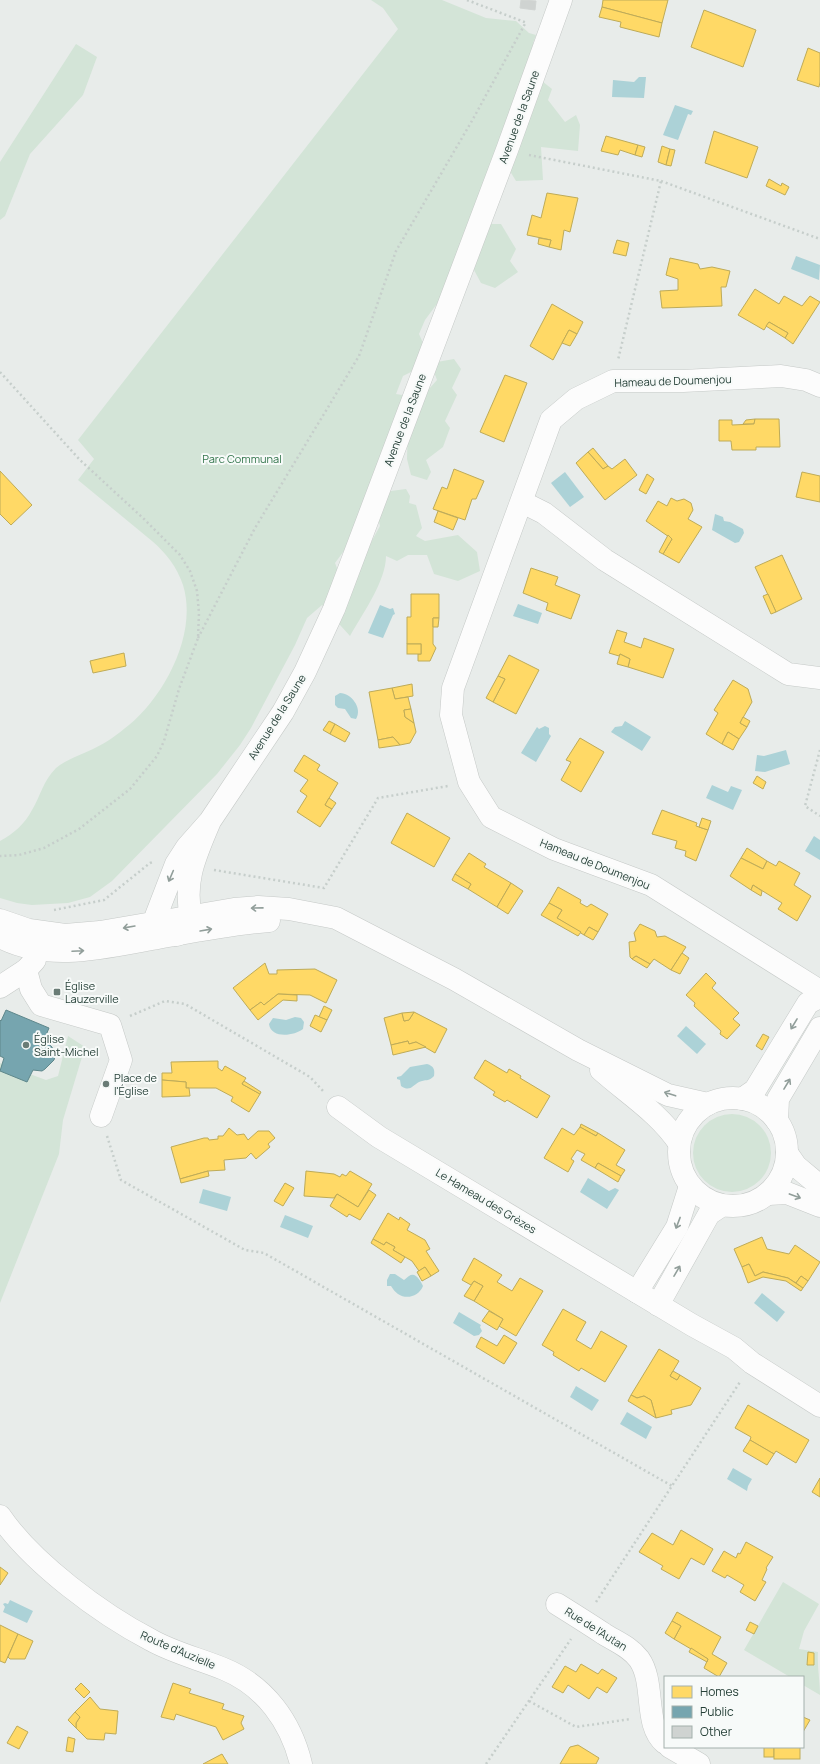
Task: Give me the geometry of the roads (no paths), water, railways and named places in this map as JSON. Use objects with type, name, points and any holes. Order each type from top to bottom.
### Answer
[{"type":"street","name":"Avenue de la Saune","points":[[158,922],[156,916],[176,864],[187,847],[210,821],[282,712],[305,672],[334,609],[507,150],[561,0]]},
{"type":"street","name":"Hameau de Doumenjou","points":[[820,386],[806,380],[780,376],[683,381],[613,382],[576,399],[551,420],[453,688],[451,715],[469,782],[491,817],[554,849],[651,885],[820,991]]},
{"type":"street","points":[[522,502],[544,513],[605,560],[788,674],[820,678]]},
{"type":"street","name":"Avenue de la Saune","points":[[191,917],[188,886],[192,867],[210,821]]},
{"type":"street","points":[[34,940],[65,935],[93,933],[234,909],[258,907],[289,909],[336,918],[454,979],[578,1050],[668,1094],[708,1104]]},
{"type":"street","points":[[177,935],[191,917]]},
{"type":"street","points":[[1,935],[34,940],[64,952],[90,950],[243,923],[278,921],[305,922],[361,932]]},
{"type":"street","points":[[158,922],[177,935]]},
{"type":"street","points":[[0,987],[26,970],[38,956],[34,940]]},
{"type":"street","points":[[26,970],[31,989],[41,1005],[110,1025],[121,1060],[101,1116]]},
{"type":"street","points":[[742,1099],[755,1090],[808,1003],[820,997]]},
{"type":"street","points":[[777,1121],[778,1099],[820,1028]]},
{"type":"street","points":[[578,1050],[656,1115],[670,1130],[679,1143]]},
{"type":"street","points":[[730,1098],[742,1099],[762,1106],[777,1121],[786,1142],[786,1164],[782,1175],[768,1194],[754,1203],[738,1207],[721,1206],[709,1202],[690,1186],[682,1173],[678,1159],[679,1143],[682,1131],[697,1111],[708,1104],[730,1098]]},
{"type":"street","name":"Le Hameau des Grèzes","points":[[338,1107],[379,1137],[658,1305],[734,1348],[752,1363],[820,1406]]},
{"type":"street","points":[[787,1153],[796,1166],[820,1186]]},
{"type":"street","points":[[637,1292],[677,1227],[690,1186]]},
{"type":"street","points":[[768,1194],[788,1193],[820,1206]]},
{"type":"street","points":[[658,1305],[709,1214],[721,1206]]},
{"type":"street","name":"Route d'Auzielle","points":[[0,1516],[22,1545],[84,1597],[128,1628],[153,1642],[224,1669],[253,1686],[266,1697],[280,1714],[289,1729],[301,1764]]},
{"type":"street","name":"Rue de l'Autan","points":[[557,1604],[628,1647],[639,1660],[647,1680],[654,1726],[661,1740],[664,1742]]},
{"type":"street","points":[[672,1748],[699,1764]]},
{"type":"water","points":[[639,77],[646,77],[644,98],[612,97],[613,80],[634,82]]},
{"type":"water","points":[[675,105],[693,111],[691,115],[688,114],[678,140],[663,135]]},
{"type":"water","points":[[796,256],[820,265],[819,280],[791,269]]},
{"type":"water","points":[[565,472],[584,497],[570,507],[551,483]]},
{"type":"water","points":[[715,514],[723,517],[724,521],[730,522],[743,529],[744,533],[739,542],[735,543],[712,530]]},
{"type":"water","points":[[518,604],[542,613],[538,624],[513,616]]},
{"type":"water","points":[[380,605],[390,609],[393,608],[395,614],[393,615],[383,638],[368,633]]},
{"type":"water","points":[[340,693],[352,698],[355,702],[358,710],[356,719],[351,718],[345,709],[338,708],[335,705],[335,696]]},
{"type":"water","points":[[625,721],[651,737],[642,751],[611,732],[615,727],[622,726]]},
{"type":"water","points":[[545,726],[549,728],[549,734],[551,736],[536,762],[521,753],[537,727],[539,729]]},
{"type":"water","points":[[786,750],[790,764],[765,772],[755,771],[757,755],[764,756]]},
{"type":"water","points":[[712,785],[728,792],[731,786],[742,790],[733,810],[706,798]]},
{"type":"water","points":[[814,836],[820,840],[820,860],[805,851]]},
{"type":"water","points":[[295,1017],[301,1018],[304,1022],[303,1029],[294,1033],[283,1035],[278,1034],[271,1029],[269,1024],[273,1018],[286,1020]]},
{"type":"water","points":[[686,1026],[706,1044],[697,1054],[677,1036]]},
{"type":"water","points":[[427,1064],[434,1068],[434,1076],[432,1078],[419,1082],[413,1087],[404,1088],[401,1086],[400,1080],[397,1079],[397,1077],[401,1076],[410,1067]]},
{"type":"water","points":[[588,1178],[609,1191],[615,1188],[619,1190],[607,1209],[580,1192]]},
{"type":"water","points":[[203,1189],[231,1197],[227,1211],[199,1203]]},
{"type":"water","points":[[285,1215],[313,1226],[308,1238],[280,1227]]},
{"type":"water","points":[[390,1274],[395,1274],[404,1280],[411,1275],[416,1276],[423,1286],[416,1295],[409,1297],[401,1296],[391,1286],[387,1286],[387,1280]]},
{"type":"water","points":[[762,1293],[785,1312],[777,1322],[754,1303]]},
{"type":"water","points":[[459,1312],[481,1325],[480,1327],[482,1331],[479,1335],[474,1336],[453,1323]]},
{"type":"water","points":[[576,1386],[599,1400],[592,1411],[570,1397]]},
{"type":"water","points":[[627,1412],[652,1427],[646,1439],[620,1424]]},
{"type":"water","points":[[733,1468],[752,1479],[747,1491],[727,1479]]},
{"type":"water","points":[[10,1600],[33,1611],[27,1623],[3,1612],[5,1607],[3,1604],[8,1604]]},
{"type":"place","name":"Église Lauzerville","points":[[57,992]]},
{"type":"place","name":"Église Saint-Michel","points":[[26,1045]]},
{"type":"place","name":"Place de l'Église","points":[[106,1084]]},
{"type":"park label","name":"Parc Communal","points":[[242,459]]}]
